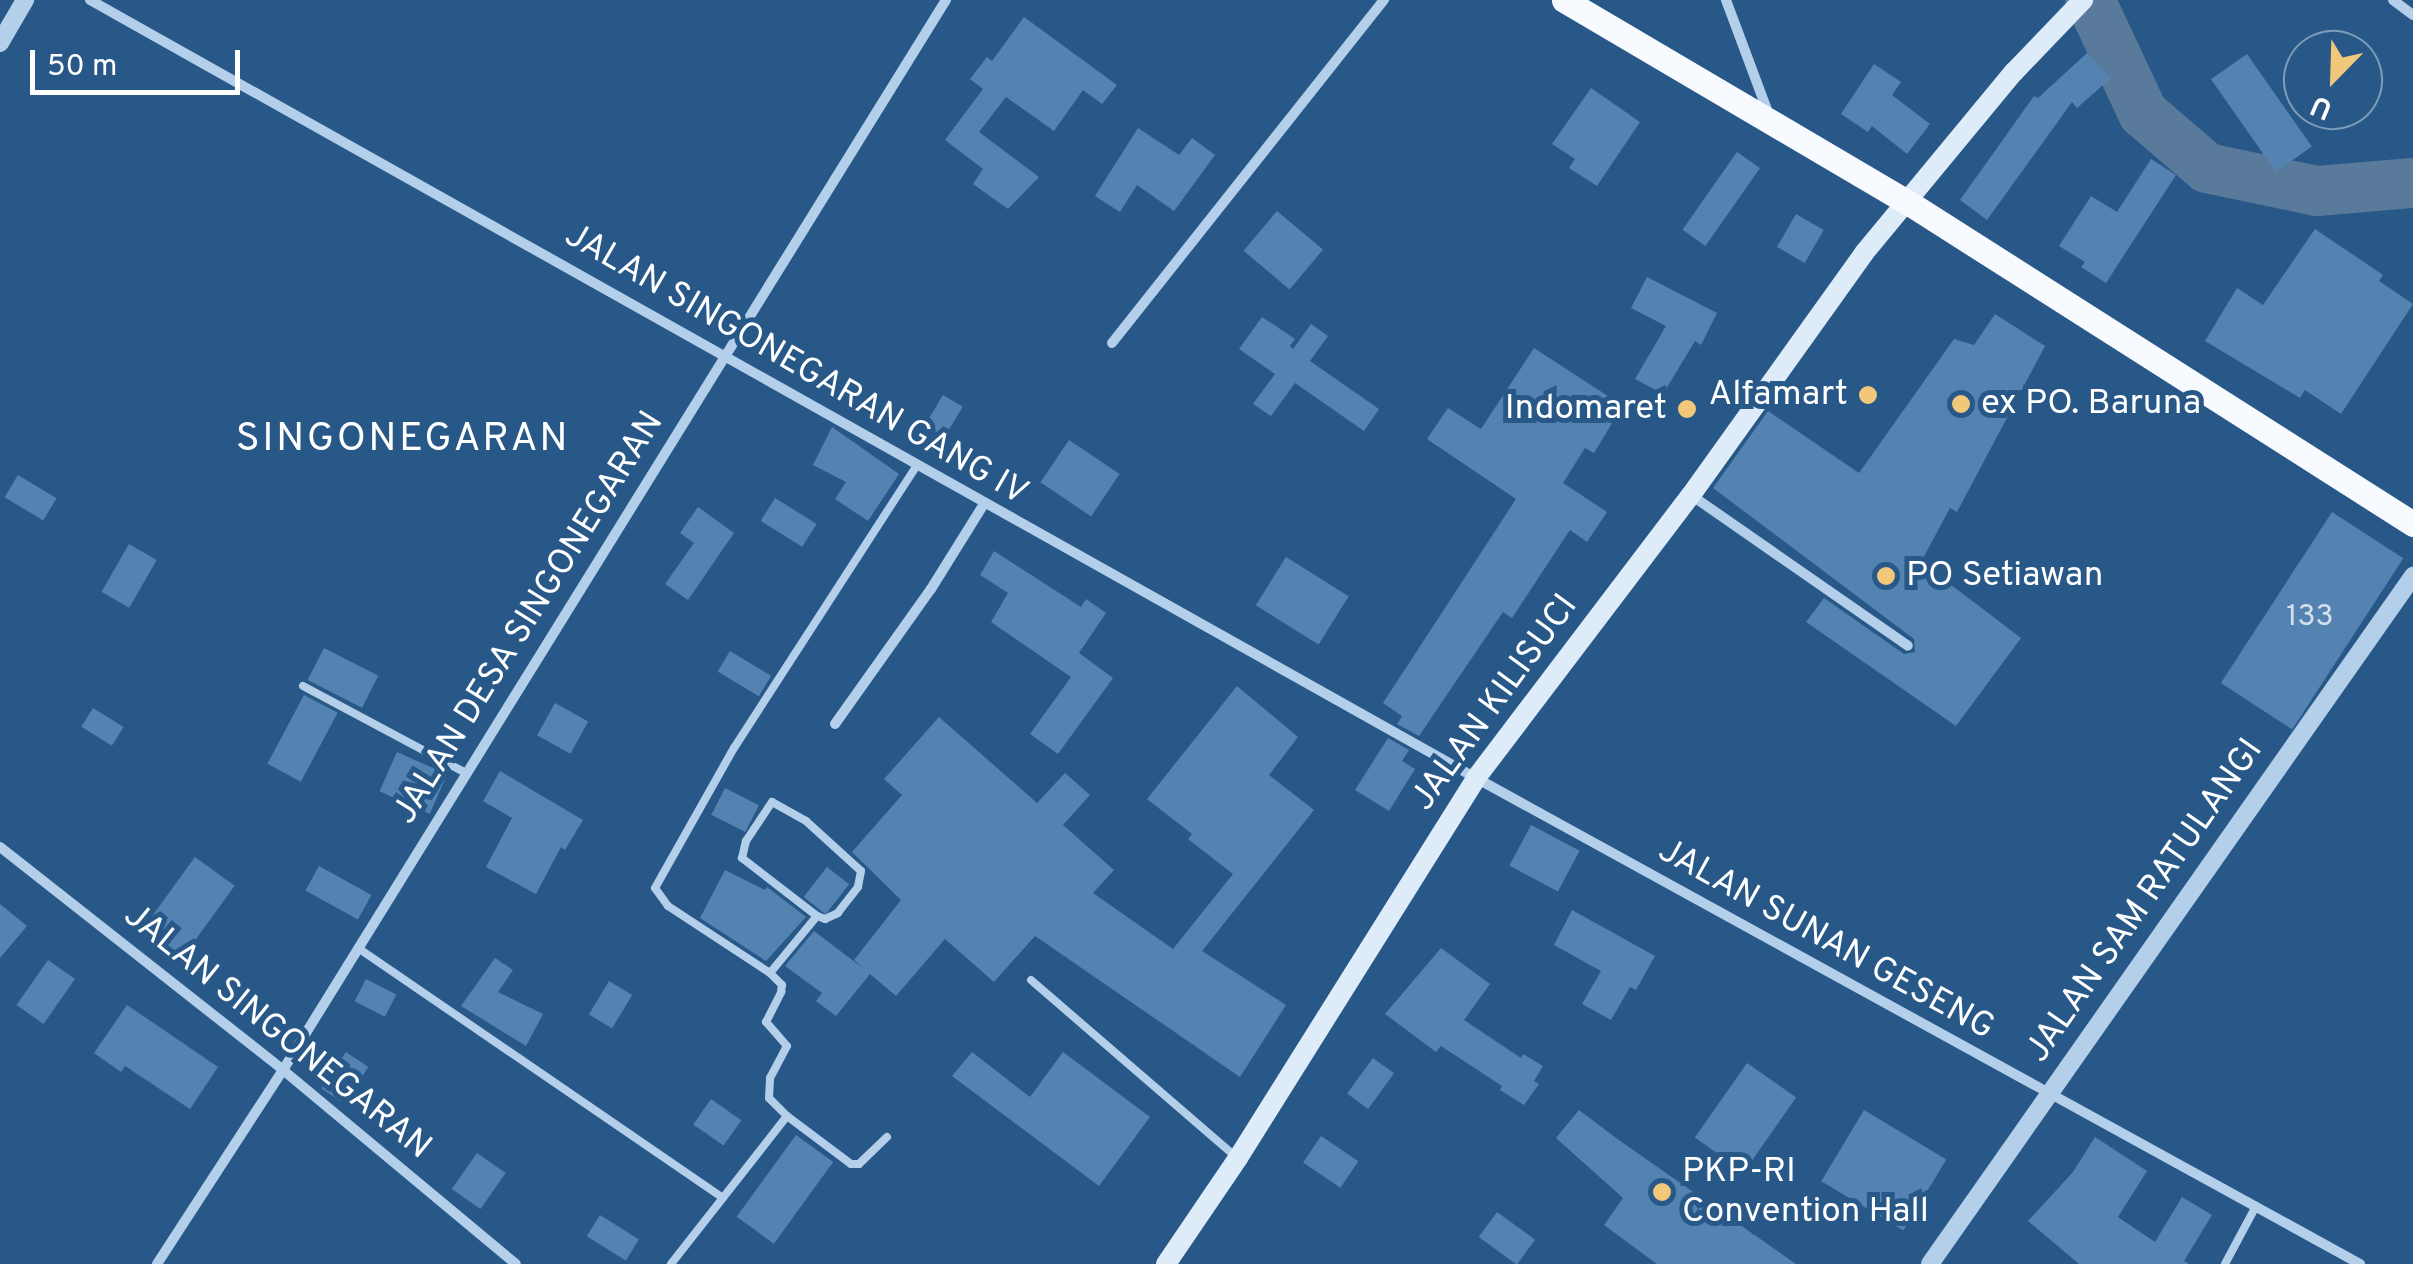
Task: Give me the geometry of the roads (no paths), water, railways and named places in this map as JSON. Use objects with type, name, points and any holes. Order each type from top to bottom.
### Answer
[{"type":"main road","points":[[1573,2],[1908,203],[2413,524]]},
{"type":"main road","name":"JALAN KILISUCI","points":[[1172,1262],[1476,778],[1691,495],[1864,254],[2014,72],[2078,5]]},
{"type":"street","points":[[0,44],[26,0]]},
{"type":"street","name":"JALAN SINGONEGARAN GANG IV","points":[[90,0],[1476,778]]},
{"type":"street","name":"JALAN DESA SINGONEGARAN","points":[[156,1264],[283,1070],[946,0]]},
{"type":"street","points":[[1112,343],[1384,0]]},
{"type":"street","points":[[1726,0],[1771,121]]},
{"type":"street","points":[[2392,0],[2413,16]]},
{"type":"street","points":[[1691,495],[1908,646]]},
{"type":"street","points":[[836,724],[931,589],[984,504]]},
{"type":"street","name":"JALAN SAM RATULANGI","points":[[1930,1264],[2413,576]]},
{"type":"street","name":"JALAN SUNAN GESENG","points":[[1476,778],[2360,1264]]},
{"type":"street","name":"JALAN SINGONEGARAN","points":[[0,847],[283,1070],[516,1264]]},
{"type":"lane","points":[[887,1137],[859,1164],[851,1164],[768,1098],[770,1078],[788,1046],[766,1022],[782,985],[770,973],[668,906],[655,888],[734,748],[917,465]]},
{"type":"lane","points":[[303,686],[466,773]]},
{"type":"lane","points":[[772,802],[806,822],[861,871],[858,886],[838,913],[825,919],[817,916],[742,858],[746,840],[772,802]]},
{"type":"lane","points":[[770,973],[817,916]]},
{"type":"lane","points":[[358,948],[723,1198]]},
{"type":"lane","points":[[1031,980],[1238,1158]]},
{"type":"lane","points":[[671,1264],[787,1116]]},
{"type":"lane","points":[[2224,1264],[2256,1206]]},
{"type":"waterway","points":[[2090,0],[2143,113],[2207,168],[2317,191],[2413,183]]},
{"type":"place","name":"Alfamart","points":[[1868,395]]},
{"type":"place","name":"ex PO. Baruna","points":[[1961,404]]},
{"type":"place","name":"Indomaret","points":[[1687,409]]},
{"type":"place","name":"PO Setiawan","points":[[1886,576]]},
{"type":"place","name":"PKP-RI Convention Hall","points":[[1662,1192]]},
{"type":"district","name":"SINGONEGARAN","points":[[403,440]]}]
